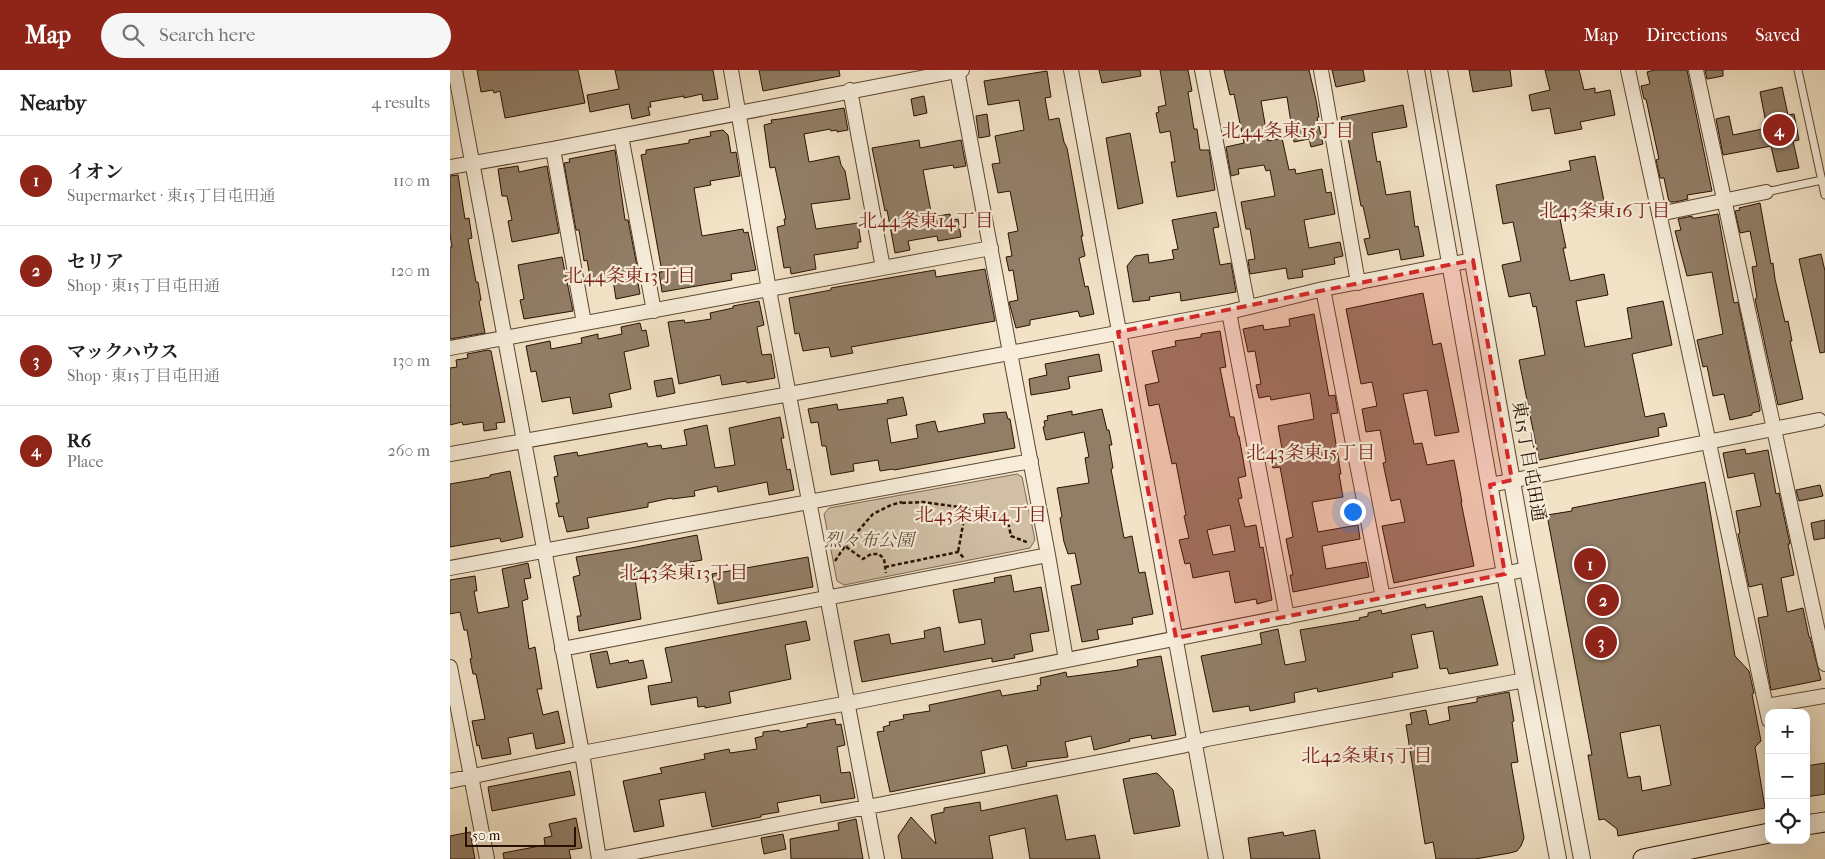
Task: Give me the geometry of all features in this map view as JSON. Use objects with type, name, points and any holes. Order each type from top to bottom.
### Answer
[{"type":"main road","points":[[1810,824],[1825,822]]},
{"type":"main road","points":[[1642,859],[1765,834]]},
{"type":"street","points":[[455,70],[582,753],[599,859],[867,808],[1195,742],[1525,680]]},
{"type":"street","points":[[731,70],[769,290],[877,859]]},
{"type":"street","points":[[450,167],[553,149],[959,70],[1031,461],[1042,550],[1066,660]]},
{"type":"street","points":[[1071,70],[1216,859]]},
{"type":"street","points":[[1202,70],[1248,307]]},
{"type":"street","points":[[1321,70],[1358,283]]},
{"type":"street","points":[[1416,70],[1505,574],[1558,859]]},
{"type":"street","name":"東15丁目屯田通","points":[[1439,70],[1582,859]]},
{"type":"street","points":[[1628,70],[1766,709]]},
{"type":"street","points":[[1696,70],[1825,664]]},
{"type":"street","points":[[850,90],[883,268]]},
{"type":"street","points":[[621,136],[654,310]]},
{"type":"street","points":[[553,149],[584,323]]},
{"type":"street","points":[[1659,214],[1766,192]]},
{"type":"street","points":[[450,348],[991,248]]},
{"type":"street","points":[[450,454],[790,394],[1229,312],[1323,289],[1473,260]]},
{"type":"street","points":[[1323,289],[1383,598]]},
{"type":"street","points":[[1229,312],[1287,617]]},
{"type":"street","points":[[1490,485],[1822,419]]},
{"type":"street","points":[[450,568],[544,549],[1031,461]]},
{"type":"street","points":[[562,649],[827,598],[1042,550]]},
{"type":"street","points":[[450,781],[582,753],[847,703],[1528,569]]},
{"type":"street","points":[[450,667],[487,859]]},
{"type":"street","points":[[1781,709],[1825,696]]},
{"type":"lane","points":[[1798,70],[1825,195]]},
{"type":"lane","points":[[1766,192],[1822,180]]},
{"type":"path","points":[[899,494],[902,503]]},
{"type":"path","points":[[833,564],[845,546],[873,514],[891,505],[902,503],[923,502],[966,508],[1008,522],[1011,536],[1042,550]]},
{"type":"path","points":[[958,552],[966,508]]},
{"type":"path","points":[[845,546],[863,559],[871,554],[879,554],[884,559],[886,578]]},
{"type":"path","points":[[958,552],[967,562]]},
{"type":"path","points":[[885,567],[958,552]]},
{"type":"highlighted area","points":[[1473,260],[1512,480],[1490,485],[1505,574],[1176,638],[1118,332]]},
{"type":"green space","name":"烈々布公園","points":[[1017,474],[1022,477],[1035,540],[1030,548],[844,585],[837,581],[824,514],[829,508]]},
{"type":"building","points":[[477,70],[578,70],[585,103],[505,118],[500,91],[494,93],[493,90],[481,92]]},
{"type":"building","points":[[615,70],[713,70],[718,99],[703,101],[702,94],[650,102],[651,107],[648,107],[650,115],[632,119],[629,104],[590,112],[587,95],[619,89]]},
{"type":"building","points":[[759,70],[839,70],[840,76],[763,91]]},
{"type":"building","points":[[1099,70],[1140,70],[1141,76],[1102,83]]},
{"type":"building","points":[[1160,70],[1188,70],[1192,91],[1188,92],[1194,129],[1197,129],[1200,150],[1209,150],[1215,190],[1177,197],[1171,162],[1175,162],[1170,131],[1160,133],[1156,113],[1159,112],[1158,107],[1166,105]]},
{"type":"building","points":[[1224,70],[1309,70],[1323,144],[1311,147],[1309,139],[1294,142],[1287,97],[1261,101],[1268,141],[1282,138],[1289,170],[1295,169],[1296,174],[1322,169],[1326,193],[1331,192],[1335,214],[1304,220],[1309,248],[1340,242],[1343,256],[1334,258],[1335,264],[1302,270],[1303,277],[1288,279],[1286,268],[1250,274],[1248,260],[1255,259],[1250,229],[1246,229],[1241,202],[1275,196],[1270,170],[1266,171],[1264,165],[1238,169],[1239,174],[1231,176],[1226,147],[1244,143],[1234,94],[1230,95]]},
{"type":"building","points":[[1332,70],[1363,70],[1365,81],[1336,87]]},
{"type":"building","points":[[1469,70],[1510,70],[1512,86],[1473,92]]},
{"type":"building","points":[[1545,70],[1579,70],[1584,90],[1595,88],[1595,93],[1610,90],[1615,115],[1580,122],[1582,129],[1555,134],[1550,108],[1532,111],[1529,95],[1550,90]]},
{"type":"building","points":[[1655,70],[1687,70],[1712,191],[1687,195],[1688,199],[1669,202],[1664,178],[1660,178],[1656,160],[1659,159],[1646,99],[1644,99],[1641,86],[1650,84],[1647,72]]},
{"type":"building","points":[[1705,70],[1723,70],[1723,76],[1707,79]]},
{"type":"building","points":[[1047,71],[1051,97],[1045,98],[1049,120],[1059,118],[1067,148],[1083,236],[1081,236],[1085,256],[1079,258],[1085,287],[1088,286],[1094,314],[1080,317],[1078,311],[1030,320],[1030,325],[1016,328],[1009,302],[1018,300],[1013,270],[1009,271],[1006,257],[1012,256],[1008,233],[1018,231],[1010,191],[998,193],[992,164],[1000,163],[995,136],[1024,130],[1019,100],[988,105],[984,81]]},
{"type":"building","points":[[1782,87],[1788,115],[1794,114],[1799,140],[1793,141],[1799,168],[1777,172],[1771,146],[1723,155],[1716,119],[1729,116],[1733,135],[1767,128],[1760,92]]},
{"type":"building","points":[[924,96],[927,113],[914,116],[911,99]]},
{"type":"building","points":[[1403,105],[1407,127],[1372,133],[1377,162],[1380,161],[1386,195],[1410,191],[1415,227],[1418,226],[1424,256],[1401,260],[1399,249],[1368,255],[1364,239],[1370,238],[1363,206],[1361,206],[1348,138],[1345,138],[1341,117]]},
{"type":"building","points":[[844,108],[848,130],[837,132],[837,130],[831,131],[830,129],[804,134],[809,162],[839,156],[845,171],[850,199],[811,204],[816,229],[858,223],[861,242],[858,242],[858,248],[814,255],[816,269],[791,274],[790,267],[784,268],[777,227],[785,225],[784,219],[786,219],[775,167],[770,168],[764,125],[772,123],[771,120]]},
{"type":"building","points":[[987,114],[990,136],[979,138],[976,116]]},
{"type":"building","points":[[723,130],[728,135],[731,153],[736,152],[740,176],[710,181],[711,185],[694,188],[702,236],[743,229],[744,233],[748,232],[756,270],[731,274],[732,280],[662,292],[659,272],[662,272],[641,155],[646,154],[646,150],[689,143],[689,140],[711,136],[710,132]]},
{"type":"building","points":[[1130,133],[1143,203],[1118,209],[1106,138]]},
{"type":"building","points":[[919,140],[920,148],[961,140],[966,166],[954,168],[953,165],[923,170],[932,217],[950,214],[951,220],[958,219],[961,237],[938,241],[937,236],[908,241],[910,250],[895,253],[872,148]]},
{"type":"building","points":[[615,150],[625,220],[628,220],[638,271],[636,272],[640,294],[616,299],[613,280],[591,283],[587,260],[584,261],[579,230],[576,230],[564,163],[570,162],[569,159]]},
{"type":"building","points":[[1595,156],[1606,211],[1560,219],[1566,248],[1563,248],[1570,281],[1604,274],[1608,295],[1576,301],[1585,347],[1632,338],[1627,308],[1663,301],[1672,345],[1632,354],[1645,417],[1664,413],[1667,426],[1658,428],[1659,436],[1539,460],[1519,360],[1545,355],[1536,306],[1533,307],[1530,293],[1509,297],[1502,265],[1521,261],[1513,222],[1503,224],[1496,185],[1571,170],[1569,161]]},
{"type":"building","points":[[518,166],[519,172],[547,166],[559,233],[512,242],[508,221],[512,220],[507,196],[502,196],[498,169]]},
{"type":"building","points":[[458,175],[465,219],[469,218],[472,238],[468,239],[476,282],[478,282],[481,300],[479,301],[485,333],[450,339],[450,247],[452,247],[450,234],[450,176]]},
{"type":"building","points":[[1760,203],[1771,264],[1773,263],[1785,322],[1788,321],[1792,341],[1790,341],[1803,399],[1778,405],[1755,299],[1757,298],[1752,267],[1757,266],[1750,231],[1740,233],[1735,211],[1740,210],[1739,208]]},
{"type":"building","points":[[1216,212],[1219,227],[1213,228],[1220,265],[1231,263],[1236,292],[1181,301],[1180,292],[1149,297],[1150,300],[1133,302],[1127,266],[1135,256],[1148,254],[1149,263],[1174,259],[1172,250],[1178,249],[1172,220]]},
{"type":"building","points":[[1718,214],[1734,303],[1738,302],[1760,408],[1760,411],[1752,413],[1752,415],[1730,420],[1724,394],[1713,396],[1707,366],[1703,367],[1697,340],[1723,334],[1712,272],[1687,276],[1675,231],[1681,230],[1678,219]]},
{"type":"building","points":[[1821,254],[1825,271],[1825,352],[1820,353],[1799,259]]},
{"type":"building","points":[[562,257],[573,311],[524,319],[520,300],[524,299],[518,265]]},
{"type":"building","points":[[985,269],[995,321],[851,347],[853,353],[831,357],[829,347],[803,351],[799,333],[795,334],[789,298],[831,290],[831,288],[935,270],[936,277]]},
{"type":"building","points":[[1423,293],[1433,345],[1441,343],[1459,432],[1435,436],[1427,390],[1403,394],[1414,444],[1422,443],[1427,465],[1454,460],[1474,566],[1394,583],[1382,526],[1405,522],[1400,499],[1391,501],[1383,463],[1386,462],[1380,430],[1366,432],[1362,409],[1377,406],[1372,382],[1361,384],[1346,309]]},
{"type":"building","points":[[759,301],[764,325],[757,327],[762,355],[771,354],[775,378],[722,385],[720,375],[679,384],[668,322],[684,320],[685,323],[711,319],[710,313]]},
{"type":"building","points":[[1314,314],[1329,396],[1335,395],[1338,413],[1331,414],[1343,497],[1312,502],[1318,532],[1358,525],[1360,539],[1322,546],[1326,569],[1366,562],[1369,577],[1293,592],[1290,575],[1293,575],[1286,539],[1293,537],[1280,467],[1273,468],[1269,451],[1282,449],[1278,426],[1314,419],[1310,393],[1271,400],[1270,396],[1259,398],[1256,385],[1261,384],[1255,351],[1248,352],[1243,329],[1263,325],[1264,330],[1290,326],[1289,319]]},
{"type":"building","points":[[640,323],[642,331],[646,330],[649,346],[624,352],[631,389],[609,394],[612,407],[573,414],[570,397],[542,402],[536,371],[531,372],[526,346],[550,341],[551,349],[582,343],[581,338],[598,334],[598,339],[622,334],[621,327]]},
{"type":"building","points":[[1220,331],[1226,367],[1220,368],[1230,417],[1234,417],[1239,436],[1246,476],[1238,478],[1242,498],[1238,499],[1245,527],[1256,525],[1260,548],[1263,547],[1272,600],[1257,604],[1256,599],[1235,603],[1229,571],[1193,578],[1190,563],[1185,564],[1179,540],[1189,538],[1176,463],[1172,464],[1159,404],[1149,406],[1145,385],[1159,382],[1152,351],[1176,346],[1175,341],[1201,337],[1201,334]],"holes":[[[1230,525],[1235,551],[1213,555],[1207,530]]]},
{"type":"building","points":[[491,351],[505,422],[496,423],[497,429],[484,431],[483,422],[463,425],[462,422],[450,425],[450,368],[457,367],[456,360],[468,358],[467,354]]},
{"type":"building","points":[[1099,354],[1102,371],[1068,377],[1070,388],[1068,389],[1031,395],[1029,379],[1047,375],[1045,364]]},
{"type":"building","points":[[672,378],[675,393],[657,397],[654,381]]},
{"type":"building","points":[[903,397],[907,415],[887,419],[891,443],[918,438],[916,425],[935,421],[938,432],[985,423],[983,414],[1006,412],[1008,419],[1010,419],[1015,448],[894,470],[880,471],[878,460],[853,464],[854,471],[831,475],[826,446],[822,446],[818,422],[811,423],[808,409],[837,404],[838,410],[888,403],[887,400]]},
{"type":"building","points":[[1102,409],[1112,445],[1109,445],[1113,468],[1111,469],[1124,538],[1132,536],[1139,573],[1145,572],[1153,614],[1132,618],[1133,624],[1097,630],[1099,639],[1082,642],[1071,586],[1081,584],[1075,553],[1068,554],[1064,542],[1057,488],[1089,483],[1085,458],[1089,457],[1084,432],[1046,440],[1043,427],[1045,426],[1044,421],[1048,420],[1047,416],[1072,411],[1072,415]]},
{"type":"building","points":[[780,417],[784,438],[781,438],[787,470],[790,469],[794,490],[769,495],[767,482],[718,492],[717,486],[694,491],[695,496],[671,498],[648,503],[648,507],[587,518],[589,528],[567,532],[563,516],[559,517],[556,503],[559,503],[554,477],[558,476],[554,456],[577,452],[578,456],[647,443],[648,447],[661,445],[662,449],[687,445],[684,430],[707,425],[715,468],[735,465],[729,428]]},
{"type":"building","points":[[1745,449],[1746,454],[1768,450],[1776,494],[1779,493],[1790,544],[1788,544],[1794,575],[1781,578],[1787,612],[1803,608],[1821,680],[1771,690],[1758,618],[1768,616],[1762,584],[1749,587],[1738,534],[1740,533],[1736,511],[1761,506],[1754,473],[1728,478],[1723,453]]},
{"type":"building","points":[[510,471],[523,537],[501,542],[500,538],[450,547],[450,484],[490,477],[490,475]]},
{"type":"building","points":[[1705,482],[1735,656],[1749,671],[1754,693],[1752,694],[1761,741],[1755,747],[1765,808],[1618,836],[1617,829],[1604,819],[1599,820],[1588,755],[1592,755],[1547,515],[1572,511],[1572,508]],"holes":[[[1660,725],[1671,785],[1642,791],[1640,776],[1628,778],[1620,733]]]},
{"type":"building","points":[[1820,485],[1823,496],[1799,501],[1796,490]]},
{"type":"building","points":[[1825,520],[1825,538],[1814,540],[1811,523]]},
{"type":"building","points":[[697,535],[702,560],[634,572],[641,619],[579,631],[577,616],[581,616],[573,577],[580,575],[576,557]]},
{"type":"building","points":[[808,557],[813,587],[718,604],[712,574]]},
{"type":"building","points":[[528,563],[531,578],[524,579],[528,599],[522,601],[529,649],[535,647],[542,689],[537,689],[543,715],[558,711],[565,743],[536,749],[533,733],[508,738],[511,754],[482,759],[479,745],[477,746],[472,721],[485,719],[476,674],[473,674],[467,630],[464,630],[460,612],[450,614],[450,580],[475,576],[477,591],[474,591],[478,613],[509,607],[502,569]]},
{"type":"building","points":[[1011,575],[1014,592],[1041,587],[1049,631],[1030,634],[1033,651],[1014,655],[1015,658],[992,662],[992,658],[862,682],[854,641],[889,634],[891,644],[925,638],[924,631],[940,627],[944,652],[985,644],[981,619],[959,623],[953,590],[995,582],[994,578]]},
{"type":"building","points":[[1482,596],[1498,665],[1449,674],[1447,668],[1440,669],[1433,631],[1411,635],[1418,668],[1392,673],[1393,677],[1318,692],[1317,688],[1294,693],[1295,702],[1250,711],[1249,706],[1213,712],[1201,656],[1262,644],[1260,633],[1278,629],[1285,665],[1306,661],[1300,630],[1360,620],[1359,618],[1368,616],[1368,613],[1381,610],[1382,614],[1425,604],[1426,608]]},
{"type":"building","points":[[806,621],[810,640],[785,645],[791,679],[729,692],[731,703],[705,708],[705,706],[698,707],[697,697],[651,705],[648,686],[672,682],[665,648]]},
{"type":"building","points":[[607,651],[610,664],[628,660],[629,663],[643,660],[647,678],[597,688],[590,654]]},
{"type":"building","points":[[1161,656],[1176,735],[1152,739],[1151,735],[1129,739],[1130,741],[1094,750],[1091,736],[1065,742],[1068,757],[1026,762],[1027,766],[1012,769],[1007,745],[981,751],[985,773],[890,792],[877,732],[884,731],[883,727],[890,725],[889,722],[904,719],[903,715],[930,711],[929,705],[1000,690],[1002,696],[1038,690],[1037,686],[1041,685],[1040,678],[1066,672],[1067,677],[1119,670],[1138,666],[1137,660]]},
{"type":"building","points":[[1509,692],[1518,762],[1511,763],[1524,838],[1521,846],[1517,851],[1510,853],[1475,859],[1436,859],[1433,842],[1425,844],[1406,725],[1412,724],[1410,713],[1426,710],[1429,725],[1450,720],[1448,707],[1477,702],[1477,698]]},
{"type":"building","points":[[835,719],[836,725],[841,724],[845,745],[837,747],[841,773],[850,772],[855,798],[821,803],[820,795],[777,803],[779,812],[712,827],[705,792],[659,800],[664,826],[634,832],[623,781],[662,773],[660,768],[705,759],[704,754],[729,749],[730,753],[757,749],[755,738],[763,736],[763,732],[779,730],[780,732],[807,727],[807,724]]},
{"type":"building","points":[[1825,763],[1825,794],[1810,796],[1810,765]]},
{"type":"building","points":[[570,771],[575,795],[492,811],[488,787]]},
{"type":"building","points":[[1157,773],[1173,790],[1180,826],[1134,834],[1123,779]]},
{"type":"building","points":[[1057,795],[1066,840],[1095,835],[1100,859],[1030,859],[1025,828],[989,836],[993,859],[902,859],[898,836],[911,817],[936,844],[931,815],[944,812],[944,808],[980,802],[981,811]]},
{"type":"building","points":[[576,818],[582,848],[569,850],[571,859],[504,859],[503,853],[545,845],[544,838],[552,836],[549,824]]},
{"type":"building","points":[[856,819],[863,859],[791,859],[790,839],[839,830],[838,823]]},
{"type":"building","points":[[1315,830],[1320,859],[1251,859],[1248,838],[1283,832],[1284,836]]},
{"type":"building","points":[[470,832],[475,859],[450,859],[450,836]]},
{"type":"building","points":[[783,834],[786,849],[764,854],[761,838]]},
{"type":"place","name":"R6","points":[[1779,130]]},
{"type":"place","name":"イオン","points":[[1590,564]]},
{"type":"place","name":"セリア","points":[[1603,600]]},
{"type":"place","name":"マックハウス","points":[[1601,642]]},
{"type":"district","name":"北44条東15丁目","points":[[1288,130]]},
{"type":"district","name":"北43条東16丁目","points":[[1605,210]]},
{"type":"district","name":"北44条東14丁目","points":[[926,220]]},
{"type":"district","name":"北44条東13丁目","points":[[630,275]]},
{"type":"district","name":"北43条東15丁目","points":[[1311,452]]},
{"type":"district","name":"北43条東14丁目","points":[[981,514]]},
{"type":"district","name":"北43条東13丁目","points":[[684,572]]},
{"type":"district","name":"北42条東15丁目","points":[[1367,755]]}]
